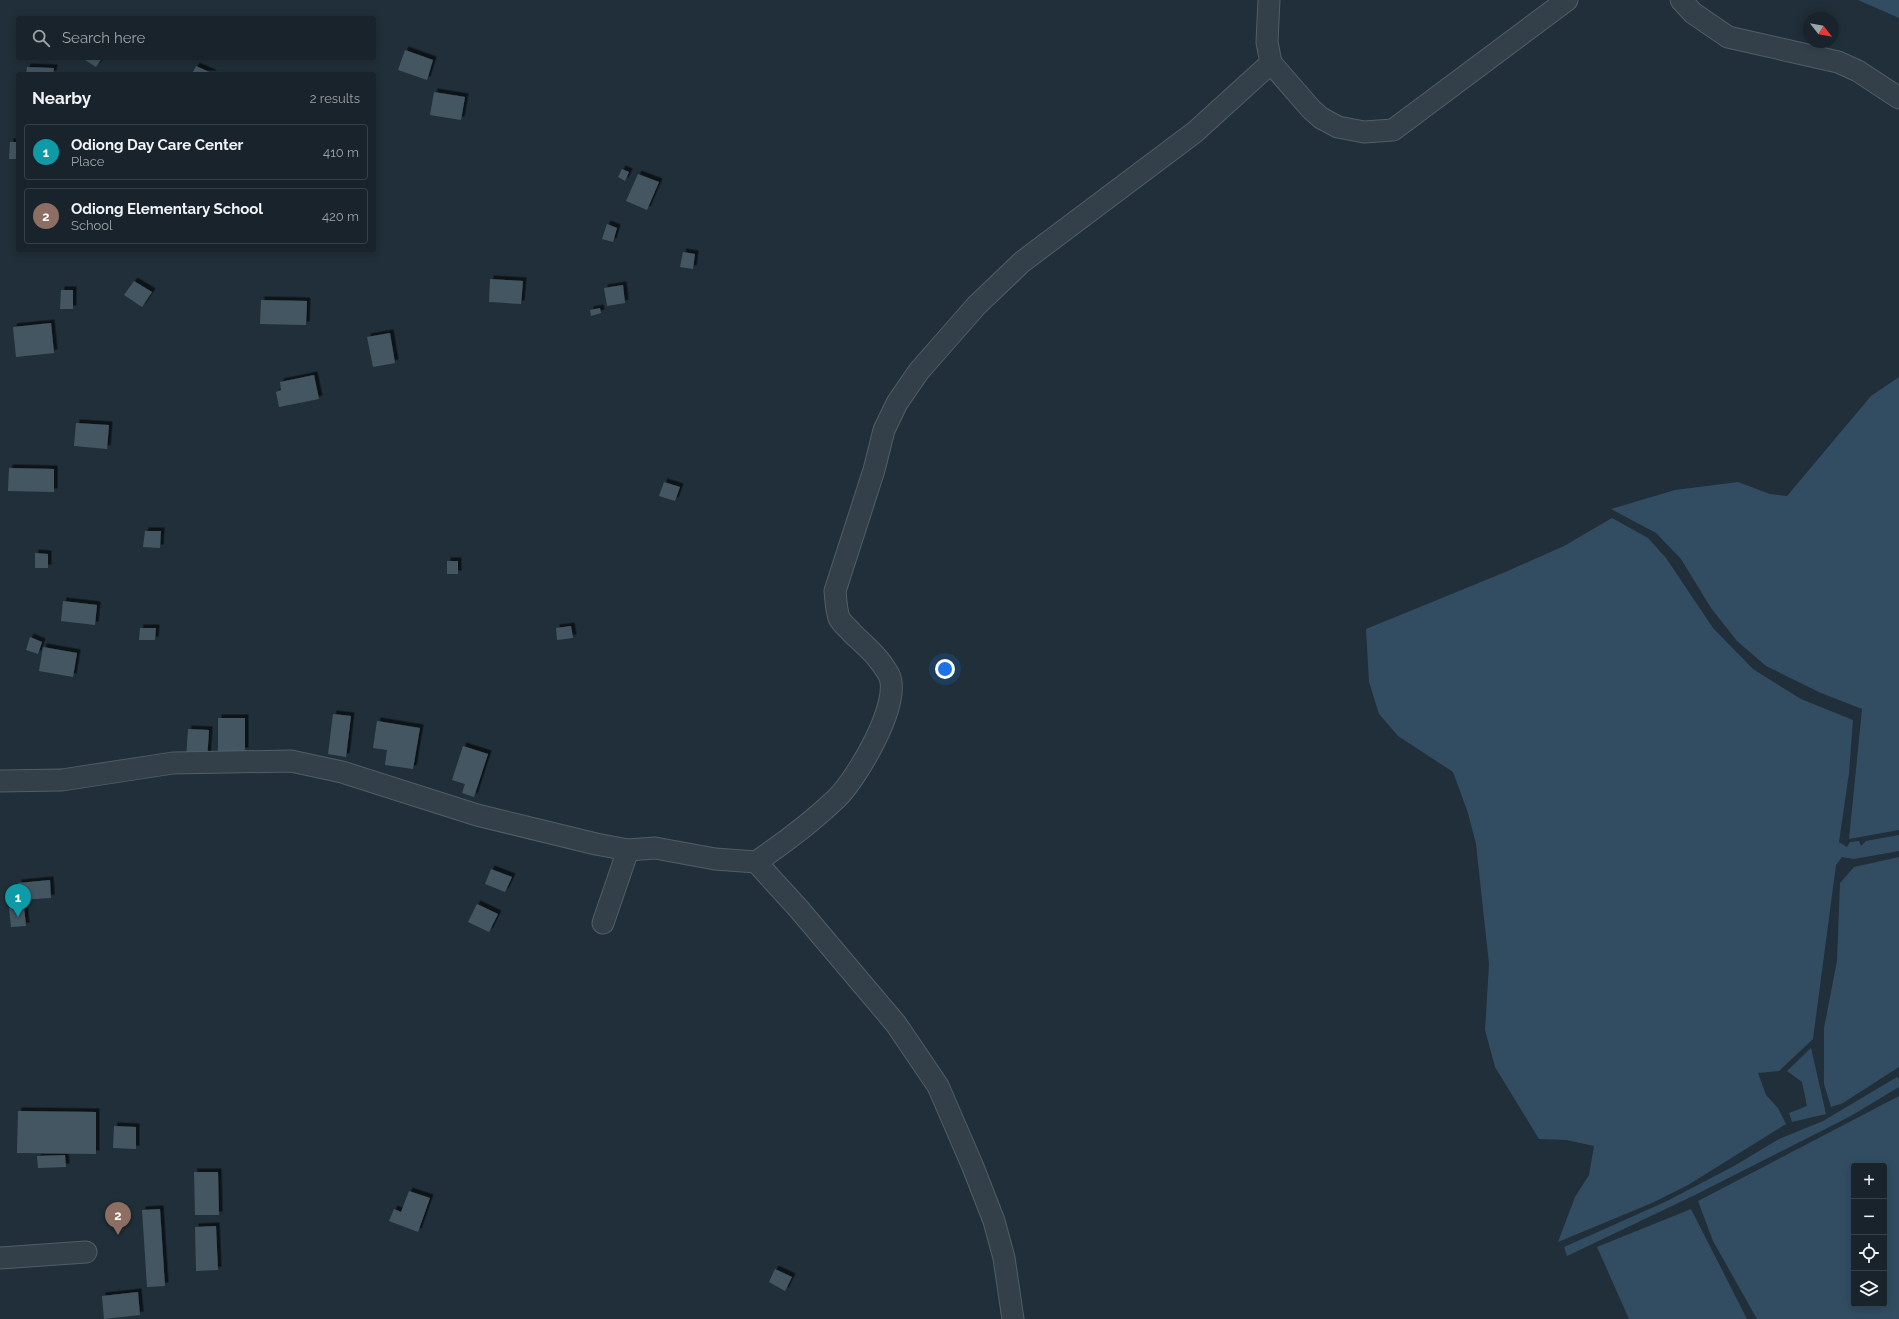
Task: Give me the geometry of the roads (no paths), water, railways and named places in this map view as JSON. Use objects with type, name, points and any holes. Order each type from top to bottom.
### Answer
[{"type":"street","points":[[1269,0],[1267,42],[1271,63],[1311,109],[1330,124],[1338,128],[1364,132],[1393,130],[1567,0]]},
{"type":"street","points":[[1680,0],[1693,13],[1728,37],[1838,62],[1858,71],[1899,98]]},
{"type":"street","points":[[0,781],[62,780],[173,763],[291,761],[342,772],[477,815],[596,844],[628,850],[655,848],[715,859],[756,862],[838,797],[856,772],[883,725],[890,704],[892,689],[890,678],[877,657],[840,619],[836,608],[835,591],[874,470],[884,430],[889,417],[910,383],[977,305],[1022,262],[1195,132],[1271,63]]},
{"type":"street","points":[[603,923],[628,850]]},
{"type":"street","points":[[756,862],[798,908],[896,1024],[938,1086],[973,1167],[994,1221],[1004,1258],[1013,1319]]},
{"type":"street","points":[[0,1258],[86,1252]]},
{"type":"water","points":[[1858,0],[1899,0],[1899,18]]},
{"type":"water","points":[[1899,377],[1899,830],[1849,839],[1862,709],[1821,693],[1766,666],[1737,641],[1711,608],[1681,559],[1656,533],[1611,509],[1675,490],[1738,482],[1770,494],[1787,496],[1871,396]]},
{"type":"water","points":[[1612,518],[1648,538],[1666,558],[1713,628],[1753,669],[1801,699],[1853,720],[1849,773],[1839,842],[1847,847],[1850,842],[1859,841],[1861,846],[1866,841],[1899,835],[1899,851],[1854,859],[1842,857],[1836,865],[1813,1039],[1779,1071],[1758,1073],[1766,1095],[1778,1108],[1786,1124],[1688,1185],[1652,1203],[1558,1242],[1575,1197],[1589,1175],[1594,1146],[1566,1140],[1539,1139],[1495,1067],[1485,1030],[1489,964],[1476,844],[1468,813],[1453,772],[1398,736],[1379,714],[1369,682],[1366,629],[1503,573],[1564,546]]},
{"type":"water","points":[[1899,857],[1899,1067],[1843,1103],[1831,1107],[1824,1084],[1824,1028],[1837,961],[1840,883],[1854,867]]},
{"type":"water","points":[[1811,1048],[1826,1114],[1792,1122],[1789,1113],[1807,1106],[1802,1082],[1787,1071]]},
{"type":"water","points":[[1897,1077],[1899,1079],[1899,1087],[1849,1117],[1695,1195],[1567,1256],[1564,1247],[1665,1202],[1734,1166],[1779,1139],[1823,1121]]},
{"type":"water","points":[[1899,1096],[1899,1319],[1757,1319],[1713,1241],[1698,1201]]},
{"type":"water","points":[[1691,1209],[1747,1319],[1629,1319],[1597,1247]]},
{"type":"place","name":"Odiong Day Care Center","points":[[18,917]]},
{"type":"place","name":"Odiong Elementary School","points":[[118,1235]]}]
